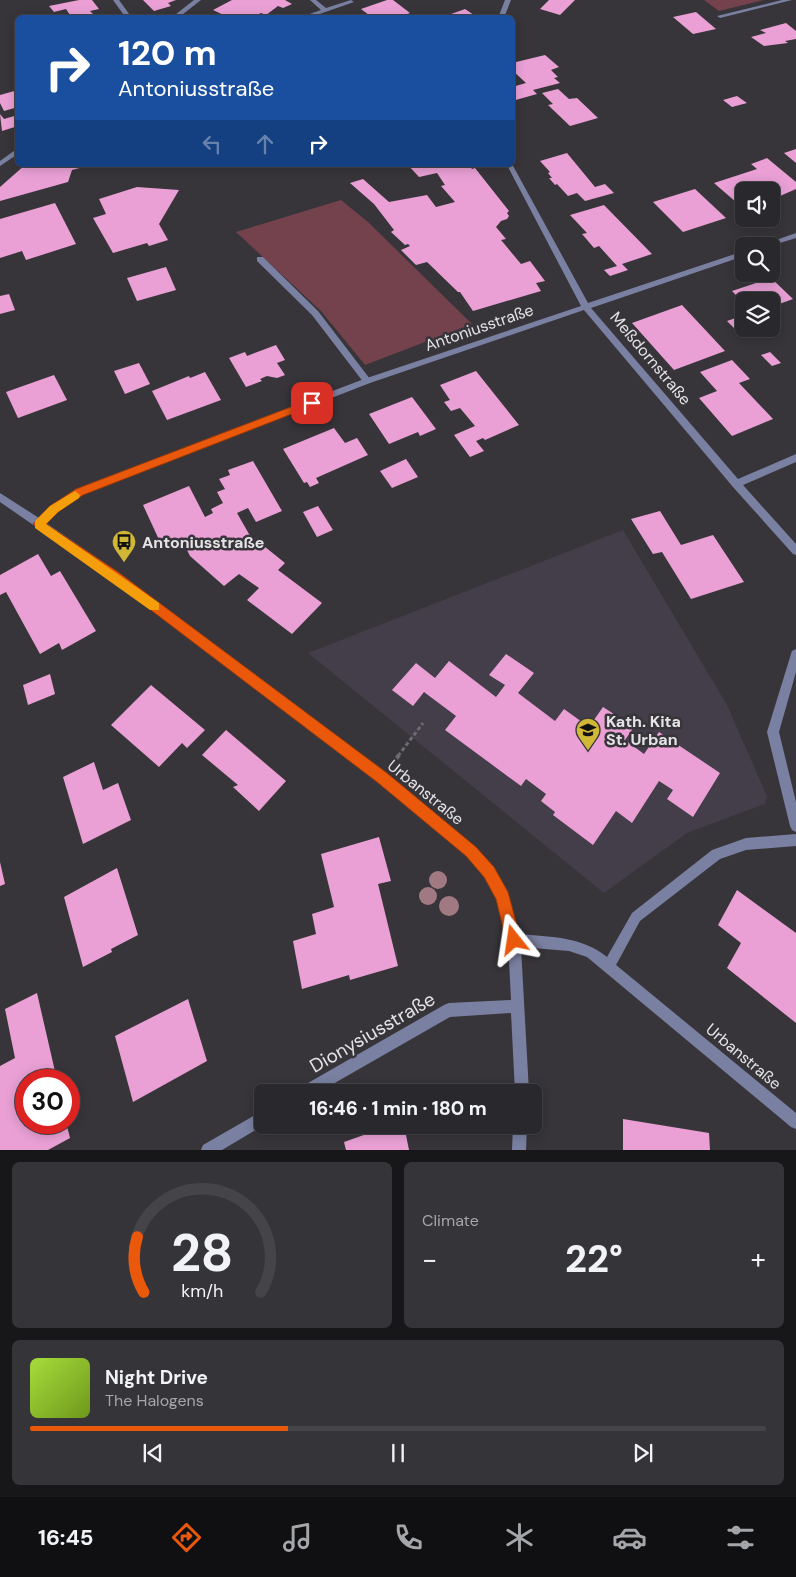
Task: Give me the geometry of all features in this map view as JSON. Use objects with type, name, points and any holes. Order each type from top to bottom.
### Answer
[{"type":"street","points":[[116,0],[127,15]]},
{"type":"street","points":[[178,15],[198,0]]},
{"type":"street","points":[[313,0],[325,10]]},
{"type":"street","points":[[502,15],[508,0]]},
{"type":"street","points":[[720,16],[789,0]]},
{"type":"street","points":[[310,15],[351,2]]},
{"type":"street","points":[[0,164],[15,152]]},
{"type":"street","name":"Meßdornstraße","points":[[511,167],[585,306],[736,484],[796,551]]},
{"type":"street","points":[[780,240],[796,235]]},
{"type":"street","name":"Antoniusstraße","points":[[39,524],[54,509],[79,492],[367,381],[735,256]]},
{"type":"street","points":[[260,259],[315,312],[367,381]]},
{"type":"street","points":[[736,484],[796,458]]},
{"type":"street","name":"Urbanstraße","points":[[0,497],[114,575],[382,778],[471,852],[489,872],[502,897],[514,940],[569,945],[590,952],[609,965],[796,1122]]},
{"type":"street","points":[[796,654],[773,732],[796,826]]},
{"type":"street","points":[[609,965],[636,917],[716,854],[746,844],[796,840]]},
{"type":"street","points":[[514,940],[522,1084]]},
{"type":"street","name":"Dionysiusstraße","points":[[320,1084],[449,1010],[518,1006]]},
{"type":"street","points":[[208,1150],[254,1123]]},
{"type":"street","points":[[520,1134],[520,1150]]},
{"type":"path","points":[[382,778],[423,723]]},
{"type":"shaded area","points":[[704,0],[764,0],[719,11]]},
{"type":"shaded area","points":[[341,200],[368,222],[472,324],[365,365],[321,311],[236,232]]},
{"type":"shaded area","name":"Kath. Kita St. Urban","points":[[623,530],[727,705],[767,796],[765,804],[687,833],[604,893],[308,653]]},
{"type":"building","points":[[79,0],[92,0],[99,9],[90,11],[94,15],[70,15],[66,9],[54,12],[49,6]]},
{"type":"building","points":[[143,0],[176,0],[168,3],[171,6],[154,11]]},
{"type":"building","points":[[232,0],[285,0],[292,4],[283,8],[278,6],[266,15],[261,13],[257,15],[224,15],[213,10]]},
{"type":"building","points":[[387,0],[393,0],[410,13],[404,15],[369,15],[361,9]]},
{"type":"building","points":[[549,0],[575,0],[560,15],[540,9]]},
{"type":"building","points":[[465,9],[474,15],[448,15]]},
{"type":"building","points":[[696,12],[716,29],[693,34],[673,17]]},
{"type":"building","points":[[786,23],[796,31],[796,39],[785,41],[788,43],[764,46],[751,37],[766,33],[760,30]]},
{"type":"building","points":[[545,55],[559,67],[551,70],[558,77],[554,78],[560,83],[533,90],[537,94],[515,100],[515,86],[526,83],[515,73],[515,62]]},
{"type":"building","points":[[558,89],[569,99],[577,98],[598,118],[570,126],[548,105],[553,104],[542,93]]},
{"type":"building","points":[[15,91],[15,108],[4,111],[0,103],[0,95]]},
{"type":"building","points":[[737,96],[747,103],[732,107],[723,100]]},
{"type":"building","points":[[0,114],[4,119],[15,116],[15,127],[2,131]]},
{"type":"building","points":[[796,149],[796,163],[784,153]]},
{"type":"building","points":[[567,153],[595,187],[605,184],[614,193],[585,201],[577,193],[568,196],[557,184],[555,185],[549,178],[552,178],[548,173],[550,172],[540,161]]},
{"type":"building","points":[[767,158],[796,182],[796,189],[780,196],[780,182],[735,182],[735,201],[714,183],[757,169],[751,164]]},
{"type":"building","points":[[23,167],[83,167],[72,170],[68,182],[0,201],[0,187]]},
{"type":"building","points":[[410,167],[475,168],[509,211],[507,219],[501,221],[496,227],[506,239],[501,240],[521,264],[530,261],[545,281],[536,283],[541,291],[473,311],[460,292],[427,262],[416,265],[401,250],[410,246],[408,244],[405,245],[391,232],[394,230],[374,204],[350,183],[363,179],[389,202],[427,195],[436,207],[455,202],[441,186],[445,185],[437,173],[419,177]]},
{"type":"building","points":[[137,187],[179,190],[159,224],[168,240],[149,246],[147,243],[113,253],[93,218],[106,214],[99,199]]},
{"type":"building","points":[[695,189],[726,218],[683,232],[653,202]]},
{"type":"building","points":[[55,203],[76,244],[26,260],[22,251],[0,258],[0,219]]},
{"type":"building","points":[[604,205],[652,254],[622,264],[628,270],[610,276],[604,270],[617,266],[599,246],[594,248],[582,234],[587,233],[570,215]]},
{"type":"building","points":[[166,267],[176,290],[137,301],[127,278]]},
{"type":"building","points":[[775,282],[793,299],[780,304],[780,292],[735,292],[735,294],[732,291],[756,283]]},
{"type":"building","points":[[9,294],[15,310],[0,314],[0,296]]},
{"type":"building","points":[[682,305],[725,351],[674,370],[632,323]]},
{"type":"building","points":[[735,318],[735,329],[727,321]]},
{"type":"building","points":[[276,345],[285,360],[277,363],[285,375],[277,378],[267,376],[260,379],[262,381],[246,387],[229,358],[245,352],[247,356]]},
{"type":"building","points":[[770,352],[781,363],[772,366],[761,355]]},
{"type":"building","points":[[732,360],[750,379],[739,383],[773,419],[732,436],[699,398],[717,391],[700,372]]},
{"type":"building","points":[[139,363],[150,384],[125,394],[114,371]]},
{"type":"building","points":[[476,371],[519,425],[485,440],[483,438],[476,441],[484,451],[470,457],[454,435],[475,426],[460,408],[451,411],[444,402],[450,400],[440,385]]},
{"type":"building","points":[[205,372],[221,400],[167,420],[152,391],[189,376],[190,378]]},
{"type":"building","points":[[54,375],[67,400],[18,418],[6,392]]},
{"type":"building","points":[[412,397],[436,429],[420,436],[418,432],[389,444],[369,414]]},
{"type":"building","points":[[334,428],[345,443],[357,438],[368,455],[316,478],[319,483],[310,487],[307,482],[304,483],[283,449]]},
{"type":"building","points":[[406,459],[418,477],[392,488],[380,471]]},
{"type":"building","points":[[253,461],[282,511],[256,522],[248,508],[237,513],[249,534],[285,563],[278,570],[322,603],[292,634],[247,600],[259,588],[239,574],[224,586],[190,556],[181,538],[165,546],[164,543],[161,544],[143,505],[189,486],[205,517],[213,513],[211,509],[223,503],[217,492],[225,489],[219,479],[230,475],[228,470]]},
{"type":"building","points":[[318,506],[333,530],[317,537],[303,512]]},
{"type":"building","points":[[660,511],[681,545],[713,535],[744,582],[691,599],[662,552],[653,554],[631,519]]},
{"type":"building","points":[[38,554],[51,576],[60,571],[96,631],[62,650],[59,643],[40,654],[6,592],[0,595],[0,575]]},
{"type":"building","points":[[506,654],[534,673],[518,693],[555,721],[564,709],[589,727],[603,707],[634,727],[625,740],[644,754],[659,732],[720,773],[693,817],[667,799],[673,790],[659,781],[632,823],[616,811],[593,845],[553,815],[555,812],[541,801],[546,794],[526,779],[521,786],[445,730],[456,716],[424,692],[413,706],[392,690],[416,663],[435,678],[449,661],[496,697],[505,685],[489,675]]},
{"type":"building","points":[[50,674],[55,694],[28,705],[23,685]]},
{"type":"building","points":[[151,685],[205,730],[187,748],[182,743],[159,767],[111,725]]},
{"type":"building","points":[[226,730],[286,781],[259,811],[233,787],[238,785],[202,755]]},
{"type":"building","points":[[94,762],[103,790],[118,783],[131,820],[83,844],[63,777]]},
{"type":"building","points":[[379,837],[391,881],[378,884],[398,966],[350,980],[349,975],[302,989],[293,941],[316,934],[312,914],[334,907],[321,854]]},
{"type":"building","points":[[0,862],[5,884],[0,886]]},
{"type":"building","points":[[117,868],[138,935],[111,949],[112,952],[83,967],[64,897]]},
{"type":"building","points":[[737,890],[796,933],[796,1023],[727,968],[741,943],[718,925]]},
{"type":"building","points":[[37,993],[54,1069],[15,1069],[15,1134],[69,1134],[70,1138],[48,1150],[0,1150],[0,1066],[15,1058],[5,1009]]},
{"type":"building","points":[[188,999],[207,1061],[133,1102],[115,1036]]},
{"type":"building","points":[[623,1119],[709,1133],[710,1150],[623,1150]]},
{"type":"building","points":[[367,1134],[406,1134],[409,1150],[346,1150],[344,1142]]},
{"type":"slow traffic","points":[[75,495],[54,509],[39,524],[114,575],[155,606]]},
{"type":"place","name":"Antoniusstraße","points":[[124,563]]},
{"type":"place","name":"Kath. Kita St. Urban","points":[[588,751]]},
{"type":"route","points":[[312,403],[79,492],[54,509],[39,524],[114,575],[382,778],[471,852],[489,872],[502,897],[514,940]]}]
